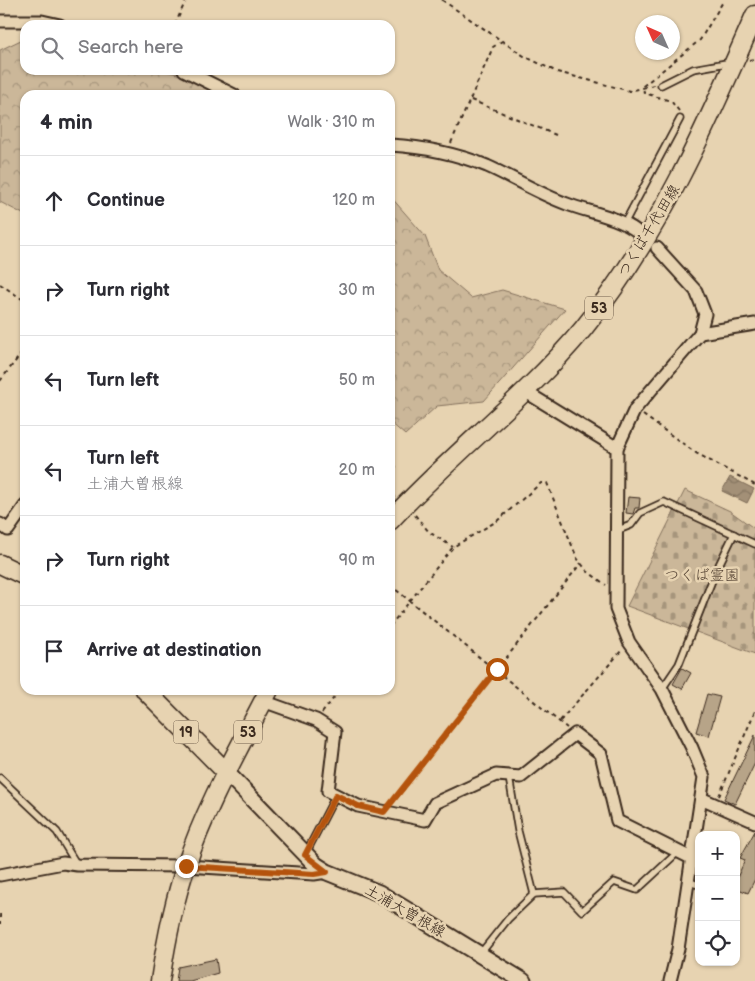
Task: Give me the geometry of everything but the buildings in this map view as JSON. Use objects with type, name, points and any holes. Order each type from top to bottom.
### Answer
[{"type":"main road","name":"つくば千代田線","points":[[395,516],[526,392],[581,330],[632,263],[684,169],[755,15]]},
{"type":"main road","points":[[0,564],[20,574]]},
{"type":"main road","name":"19","points":[[150,695],[227,773]]},
{"type":"main road","name":"53","points":[[160,981],[167,936],[186,866],[202,823],[266,695]]},
{"type":"main road","name":"土浦大曽根線","points":[[227,773],[305,855],[327,872],[379,893],[505,974],[523,981]]},
{"type":"street","points":[[0,21],[20,21]]},
{"type":"street","points":[[194,75],[224,90]]},
{"type":"street","points":[[395,144],[427,147],[486,166],[568,204],[625,222],[638,232]]},
{"type":"street","points":[[656,248],[696,291],[705,314],[700,333],[635,409],[618,448],[616,609],[629,642],[662,689],[704,777],[703,799],[693,859],[694,884],[670,981]]},
{"type":"street","points":[[700,333],[755,324]]},
{"type":"street","points":[[526,392],[618,448]]},
{"type":"street","points":[[0,524],[8,530],[20,513]]},
{"type":"street","points":[[266,695],[316,720],[335,732],[328,791],[358,806],[425,820],[435,803],[496,774],[521,777],[575,734],[601,754],[617,821],[693,859]]},
{"type":"street","points":[[703,799],[755,822]]},
{"type":"street","points":[[0,875],[63,863],[78,865],[186,866],[314,874],[327,872]]},
{"type":"lane","points":[[661,85],[693,69],[738,54]]},
{"type":"lane","points":[[625,222],[680,119]]},
{"type":"lane","points":[[616,531],[631,525],[640,513],[664,502],[755,544]]},
{"type":"lane","points":[[662,689],[678,664],[715,573],[734,534]]},
{"type":"lane","points":[[509,777],[518,831],[534,894]]},
{"type":"lane","points":[[0,778],[58,832],[78,865]]},
{"type":"lane","points":[[305,855],[336,795]]},
{"type":"lane","points":[[479,956],[508,918],[534,894],[564,892],[582,911],[614,882],[637,890],[678,852]]},
{"type":"path","points":[[177,20],[186,0]]},
{"type":"path","points":[[442,0],[538,64],[557,72],[630,90],[643,86],[661,85]]},
{"type":"path","points":[[643,86],[700,40],[724,0]]},
{"type":"path","points":[[447,152],[493,47],[502,41]]},
{"type":"path","points":[[643,86],[644,93],[671,101],[679,109],[680,119]]},
{"type":"path","points":[[471,100],[556,135]]},
{"type":"path","points":[[0,284],[20,298]]},
{"type":"path","points":[[0,381],[20,355]]},
{"type":"path","points":[[635,409],[696,454],[755,485]]},
{"type":"path","points":[[395,620],[453,547],[497,521],[541,483],[547,483],[581,563],[587,571],[616,592]]},
{"type":"path","points":[[384,812],[581,563]]},
{"type":"path","points":[[395,589],[497,669],[575,734]]},
{"type":"path","points":[[560,721],[629,642]]},
{"type":"path","points":[[316,720],[336,695]]},
{"type":"path","points":[[715,805],[755,711]]},
{"type":"path","points":[[0,914],[0,924]]},
{"type":"green space","points":[[20,40],[20,75],[182,75],[205,81],[218,90],[20,90],[20,212],[0,202],[0,50]]},
{"type":"green space","points":[[395,202],[425,236],[438,270],[471,298],[502,290],[565,309],[484,401],[437,406],[405,435],[395,426]]},
{"type":"green space","name":"つくば霊園","points":[[685,490],[730,511],[755,529],[755,654],[627,606]]},
{"type":"water","points":[[730,477],[754,489],[747,503],[722,491]]},
{"type":"route","points":[[186,866],[314,874],[327,872],[305,855],[336,795],[358,806],[384,812],[497,669]]}]
